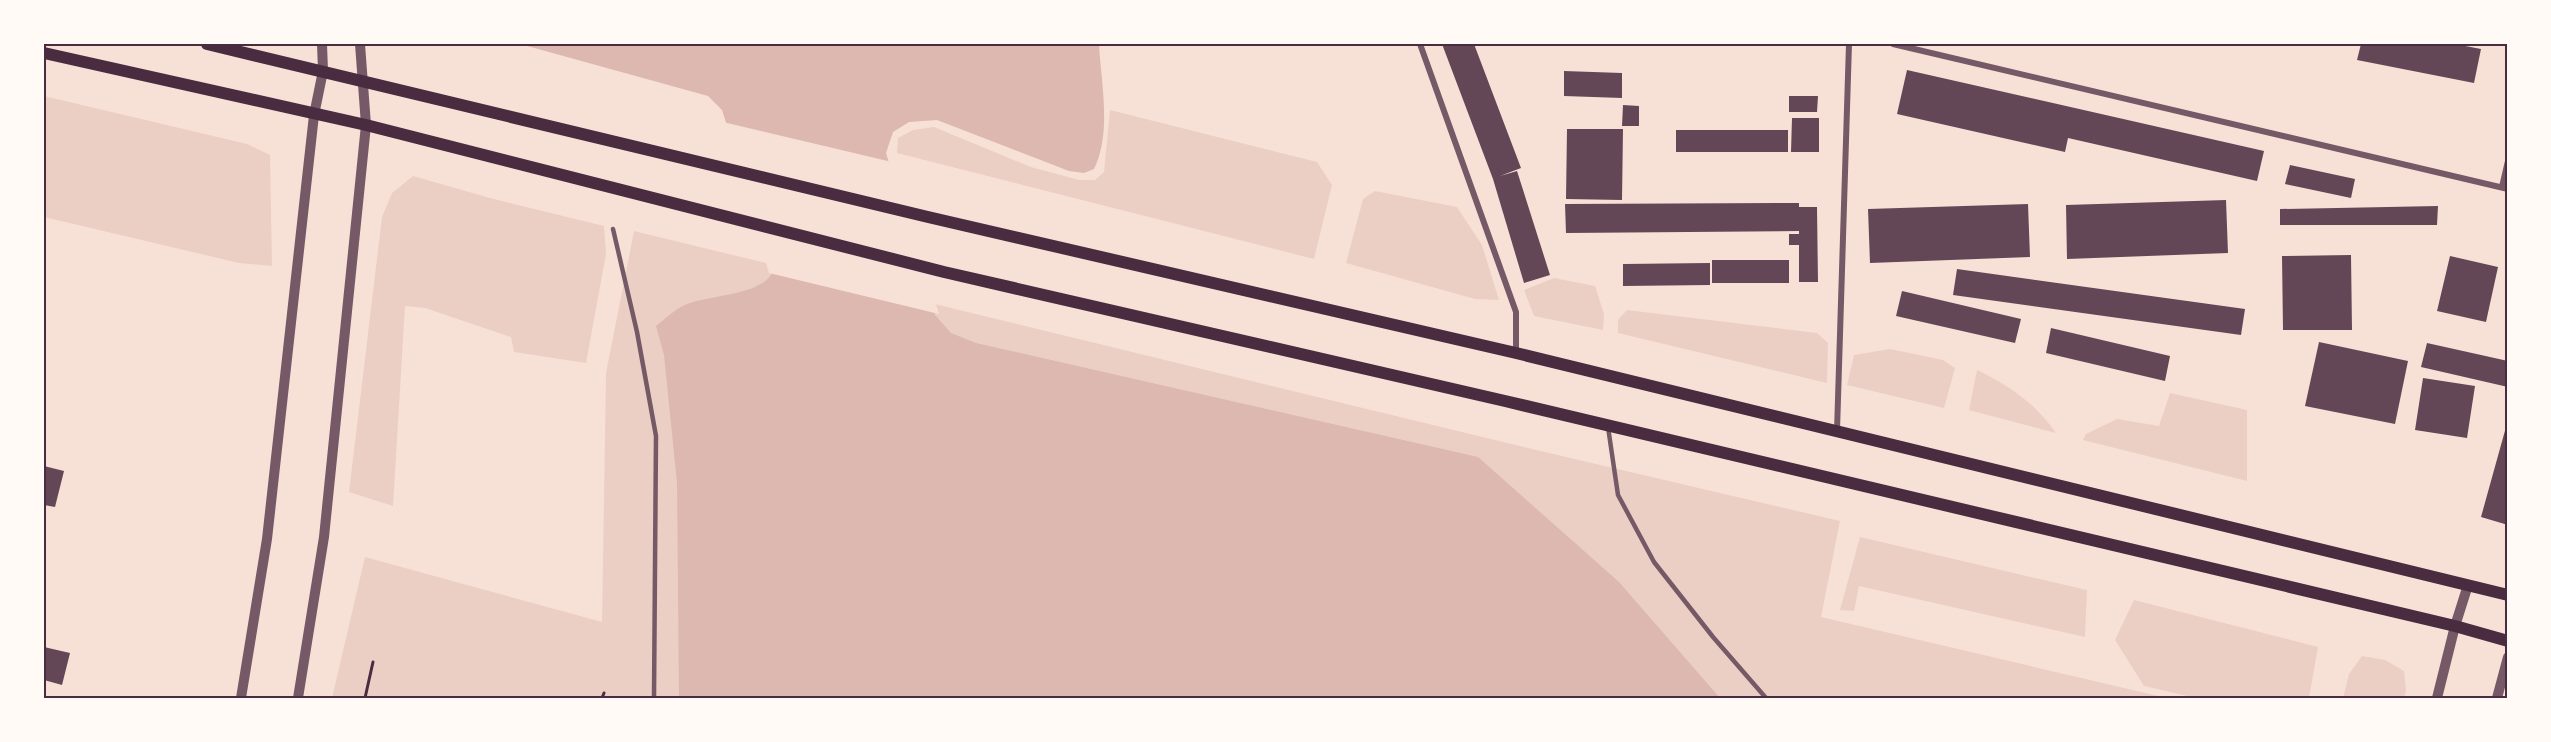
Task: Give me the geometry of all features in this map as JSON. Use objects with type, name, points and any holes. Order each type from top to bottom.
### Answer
[{"type":"main road","points":[[207,44],[361,79],[928,217],[1516,353],[2508,595]]},
{"type":"main road","points":[[44,53],[366,125],[944,272],[1608,425],[2455,626],[2508,641]]},
{"type":"street","points":[[241,699],[267,539],[314,115],[323,71],[322,44]]},
{"type":"street","points":[[298,699],[324,537],[366,125],[360,44]]},
{"type":"street","points":[[1420,44],[1516,312],[1516,353]]},
{"type":"street","points":[[1837,432],[1849,44]]},
{"type":"street","points":[[1893,44],[2505,188],[2508,161]]},
{"type":"street","points":[[2437,699],[2468,585]]},
{"type":"street","points":[[2497,699],[2508,657]]},
{"type":"lane","points":[[613,229],[637,332],[656,436],[654,699]]},
{"type":"lane","points":[[1608,425],[1618,495],[1654,562],[1766,699]]},
{"type":"path","points":[[364,699],[373,662]]},
{"type":"path","points":[[602,699],[604,693]]},
{"type":"shaded area","points":[[520,44],[1099,44],[1104,124],[1103,140],[1094,169],[1084,173],[1069,171],[937,120],[909,122],[893,132],[886,153],[935,315],[951,333],[976,343],[1478,457],[1619,582],[1720,698],[679,698],[677,483],[664,355],[656,326],[683,306],[748,290],[759,285],[768,279],[773,271],[722,110],[708,96]]},
{"type":"shaded area","points":[[44,96],[247,144],[270,155],[272,266],[239,263],[44,217]]},
{"type":"shaded area","points":[[1110,110],[1317,162],[1332,185],[1314,259],[897,153],[898,138],[913,130],[934,127],[1031,167],[1079,180],[1095,180],[1104,172]]},
{"type":"shaded area","points":[[413,176],[604,226],[606,254],[586,363],[514,352],[511,337],[425,308],[405,306],[393,506],[349,492],[382,217],[392,193]]},
{"type":"shaded area","points":[[1375,191],[1457,207],[1482,245],[1499,300],[1475,299],[1346,263],[1363,199]]},
{"type":"shaded area","points":[[634,231],[1532,449],[1840,521],[1821,617],[2167,698],[332,698],[365,557],[602,622],[606,373]]},
{"type":"shaded area","points":[[1554,278],[1595,286],[1604,314],[1603,330],[1534,316],[1524,290]]},
{"type":"shaded area","points":[[1627,310],[1817,333],[1828,343],[1827,383],[1618,333],[1618,320]]},
{"type":"shaded area","points":[[1890,349],[1943,360],[1955,368],[1944,408],[1847,385],[1854,355]]},
{"type":"shaded area","points":[[1977,370],[2021,396],[2040,413],[2056,433],[1969,410]]},
{"type":"shaded area","points":[[2170,393],[2247,410],[2247,481],[2083,440],[2086,434],[2117,419],[2159,426]]},
{"type":"shaded area","points":[[1860,537],[2087,590],[2085,637],[1859,586],[1854,611],[1840,610]]},
{"type":"shaded area","points":[[2134,600],[2318,647],[2309,698],[2196,698],[2144,686],[2115,640]]},
{"type":"shaded area","points":[[2362,656],[2385,660],[2404,671],[2406,691],[2404,698],[2343,698],[2349,674]]},
{"type":"pier","points":[[723,122],[892,162],[939,314],[769,273]]},
{"type":"building","points":[[1442,44],[1474,44],[1521,168],[1500,176],[1517,171],[1550,275],[1524,283],[1493,179]]},
{"type":"building","points":[[2361,44],[2455,44],[2481,49],[2474,83],[2357,60]]},
{"type":"building","points":[[1907,70],[2264,151],[2257,181],[2068,138],[2065,152],[1897,114]]},
{"type":"building","points":[[1564,71],[1622,73],[1622,98],[1564,96]]},
{"type":"building","points":[[1789,96],[1818,96],[1817,112],[1789,112]]},
{"type":"building","points":[[1623,105],[1639,106],[1639,126],[1622,126]]},
{"type":"building","points":[[1792,118],[1819,118],[1819,152],[1791,152]]},
{"type":"building","points":[[1567,129],[1623,129],[1622,200],[1566,199]]},
{"type":"building","points":[[1676,130],[1788,130],[1788,152],[1676,152]]},
{"type":"building","points":[[2290,165],[2355,179],[2351,198],[2285,184]]},
{"type":"building","points":[[2226,200],[2228,253],[2067,259],[2066,205]]},
{"type":"building","points":[[1799,203],[1799,207],[1817,207],[1818,282],[1799,282],[1799,245],[1789,245],[1789,234],[1799,234],[1799,231],[1566,233],[1565,204]]},
{"type":"building","points":[[2028,204],[2030,257],[1870,263],[1868,209]]},
{"type":"building","points":[[2438,206],[2437,225],[2280,225],[2280,209]]},
{"type":"building","points":[[2351,255],[2352,330],[2283,330],[2282,256]]},
{"type":"building","points":[[2450,256],[2498,267],[2486,322],[2437,311]]},
{"type":"building","points":[[1712,260],[1789,260],[1789,283],[1712,283]]},
{"type":"building","points":[[1710,263],[1710,285],[1623,286],[1623,264]]},
{"type":"building","points":[[1957,269],[2245,309],[2241,335],[1953,295]]},
{"type":"building","points":[[1902,291],[2021,319],[2015,343],[1896,316]]},
{"type":"building","points":[[2051,328],[2170,356],[2165,381],[2046,353]]},
{"type":"building","points":[[2319,342],[2408,361],[2395,424],[2305,406]]},
{"type":"building","points":[[2427,343],[2508,361],[2508,387],[2421,367]]},
{"type":"building","points":[[2423,378],[2475,386],[2467,438],[2415,430]]},
{"type":"building","points":[[2506,427],[2508,428],[2508,525],[2481,517]]},
{"type":"building","points":[[44,466],[64,471],[55,507],[44,505]]},
{"type":"building","points":[[44,647],[70,653],[62,685],[44,680]]}]
